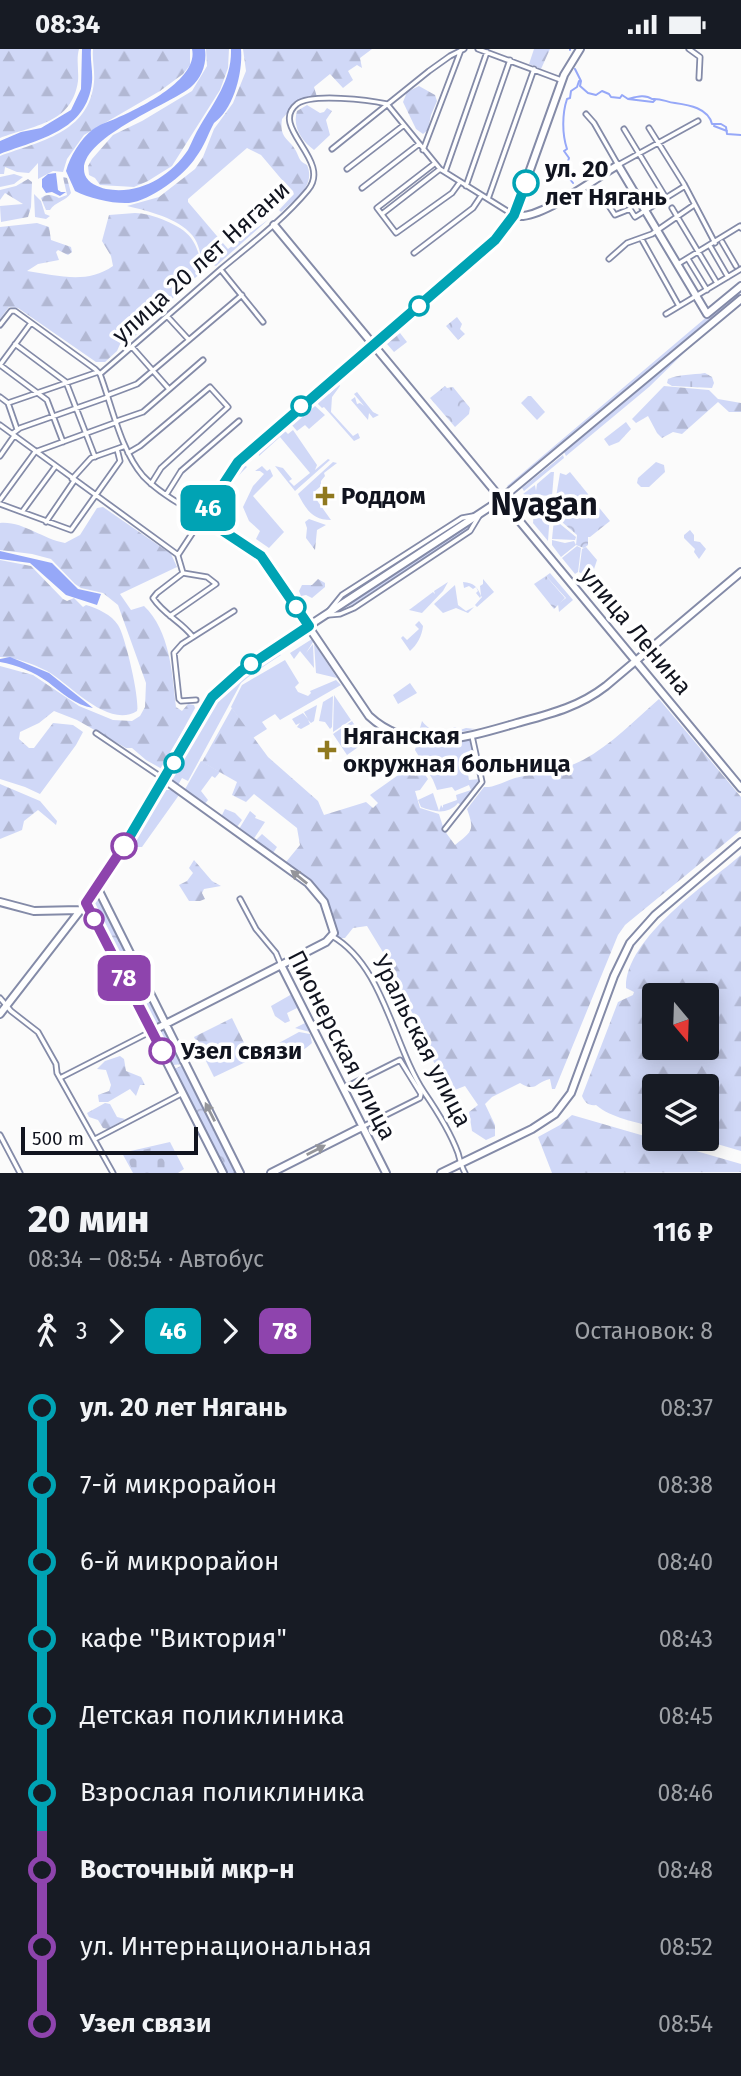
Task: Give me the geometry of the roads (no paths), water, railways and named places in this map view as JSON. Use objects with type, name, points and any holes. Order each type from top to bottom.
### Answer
[{"type":"main road","points":[[580,49],[561,80],[514,215],[495,240],[238,462],[202,517],[261,556],[364,710],[378,723],[399,734],[418,739],[443,741],[472,736],[577,705],[593,696],[741,572]]},
{"type":"main road","points":[[514,215],[522,217],[543,211],[618,165],[707,314],[741,286]]},
{"type":"main road","name":"улица Ленина","points":[[274,225],[374,344],[381,348],[741,787]]},
{"type":"main road","points":[[0,1014],[97,887],[135,830],[218,689],[252,663],[479,516],[741,299]]},
{"type":"main road","points":[[152,1031],[326,942],[333,935],[324,902],[307,884],[165,780]]},
{"type":"main road","points":[[441,1173],[532,1129],[562,1107],[575,1084],[614,976],[630,943],[648,921],[741,842]]},
{"type":"main road","points":[[97,887],[240,1173]]},
{"type":"main road","points":[[0,902],[34,911],[80,910]]},
{"type":"main road","points":[[86,903],[223,1173]]},
{"type":"main road","name":"Пионерская улица","points":[[281,965],[386,1173]]},
{"type":"main road","points":[[271,1173],[362,1127]]},
{"type":"street","points":[[332,149],[429,71],[463,49]]},
{"type":"street","points":[[423,150],[463,49]]},
{"type":"street","points":[[479,49],[561,80]]},
{"type":"street","points":[[503,58],[506,49]]},
{"type":"street","points":[[689,49],[700,57],[699,78]]},
{"type":"street","points":[[382,214],[442,171],[487,52]]},
{"type":"street","points":[[466,186],[510,60]]},
{"type":"street","points":[[488,199],[534,69]]},
{"type":"street","name":"улица 20 лет Нягани","points":[[99,373],[274,225],[314,180],[313,165],[296,138],[291,124],[294,107],[315,99],[354,100],[388,105]]},
{"type":"street","points":[[388,105],[442,171],[514,215]]},
{"type":"street","points":[[586,114],[618,165],[698,121]]},
{"type":"street","points":[[347,169],[404,125]]},
{"type":"street","points":[[649,128],[708,226],[715,243]]},
{"type":"street","points":[[624,129],[666,198]]},
{"type":"street","points":[[362,188],[419,145]]},
{"type":"street","points":[[434,164],[377,208],[398,233],[452,193],[460,183]]},
{"type":"street","points":[[603,197],[616,216],[630,209],[635,217],[685,186]]},
{"type":"street","points":[[414,253],[473,208],[482,195]]},
{"type":"street","points":[[608,259],[627,243],[656,232],[694,205]]},
{"type":"street","points":[[672,208],[718,283]]},
{"type":"street","points":[[676,265],[740,226],[741,228]]},
{"type":"street","points":[[641,238],[679,306]]},
{"type":"street","points":[[666,314],[728,277],[738,267],[722,242]]},
{"type":"street","points":[[710,246],[728,277]]},
{"type":"street","points":[[688,258],[707,290]]},
{"type":"street","points":[[221,270],[263,322]]},
{"type":"street","points":[[16,429],[135,386],[242,295]]},
{"type":"street","points":[[0,325],[13,310],[99,373],[128,453],[138,469],[151,484],[202,517],[178,555]]},
{"type":"street","points":[[167,316],[189,340]]},
{"type":"street","points":[[31,323],[0,365],[48,402],[63,442]]},
{"type":"street","points":[[15,344],[68,383],[94,457]]},
{"type":"street","points":[[132,347],[169,389]]},
{"type":"street","points":[[117,449],[120,461],[71,530],[0,502],[35,452],[143,412],[203,360]]},
{"type":"street","points":[[8,403],[99,373]]},
{"type":"street","points":[[128,453],[141,446],[210,387],[228,407],[161,468],[151,484]]},
{"type":"street","points":[[0,397],[8,403],[16,429],[0,456]]},
{"type":"street","points":[[166,495],[181,471],[239,421]]},
{"type":"street","points":[[0,425],[178,555],[183,573]]},
{"type":"street","points":[[46,522],[86,462],[126,446]]},
{"type":"street","points":[[22,512],[55,467]]},
{"type":"street","points":[[170,616],[216,584],[207,577],[183,573],[153,596],[162,611],[181,623],[193,637]]},
{"type":"street","points":[[196,700],[179,699],[174,653],[193,637],[234,611]]},
{"type":"street","points":[[96,733],[165,780]]},
{"type":"street","points":[[445,829],[482,782],[472,736]]},
{"type":"street","name":"Пионерская улица","points":[[240,899],[256,929],[276,953],[281,965]]},
{"type":"street","name":"Уральская улица","points":[[333,935],[355,952],[392,1020],[423,1093],[436,1108],[465,1173]]},
{"type":"street","points":[[0,998],[38,1032],[56,1064],[60,1078],[113,1173]]},
{"type":"street","points":[[60,1078],[152,1031]]},
{"type":"street","points":[[344,1089],[400,1060],[423,1093],[420,1098],[362,1127]]},
{"type":"street","points":[[95,1139],[183,1093]]},
{"type":"street","points":[[0,1135],[20,1173]]},
{"type":"water","points":[[82,49],[91,49],[92,82],[81,112],[59,131],[0,154],[0,141],[21,132],[41,128],[71,110],[81,89]]},
{"type":"water","points":[[192,49],[205,49],[203,70],[195,83],[108,136],[85,162],[85,175],[97,186],[118,190],[142,186],[163,176],[188,150],[222,89],[229,70],[231,49],[241,49],[239,79],[232,99],[214,123],[191,164],[166,186],[129,203],[94,198],[75,191],[66,171],[84,138],[98,126],[166,91],[186,71],[192,60]]},
{"type":"water","points":[[56,173],[58,190],[66,192],[60,196],[52,192],[46,193],[42,187],[42,179],[48,174]]},
{"type":"water","points":[[0,551],[52,563],[78,589],[101,594],[97,605],[66,595],[30,563],[0,559]]},
{"type":"water","points":[[10,657],[49,673],[93,708],[75,701],[31,672],[0,662],[0,659]]},
{"type":"waterway","points":[[575,69],[581,81],[580,86],[588,93],[596,95],[602,91],[611,97],[620,98],[622,95],[628,99],[640,96],[692,106],[706,114],[712,124],[726,127],[727,134],[741,135]]},
{"type":"waterway","points":[[573,183],[562,169],[566,168],[569,158],[564,151],[567,149],[563,117],[567,99],[579,81]]},
{"type":"waterway","points":[[628,99],[655,100]]},
{"type":"waterway","points":[[714,126],[727,131]]},
{"type":"place","name":"ул. 20 лет Нягань","points":[[526,183]]},
{"type":"place","name":"Роддом","points":[[325,496]]},
{"type":"place","name":"Няганская окружная больница","points":[[327,750]]},
{"type":"place","name":"Узел связи","points":[[162,1051]]},
{"type":"district","name":"Nyagan","points":[[544,504]]}]
